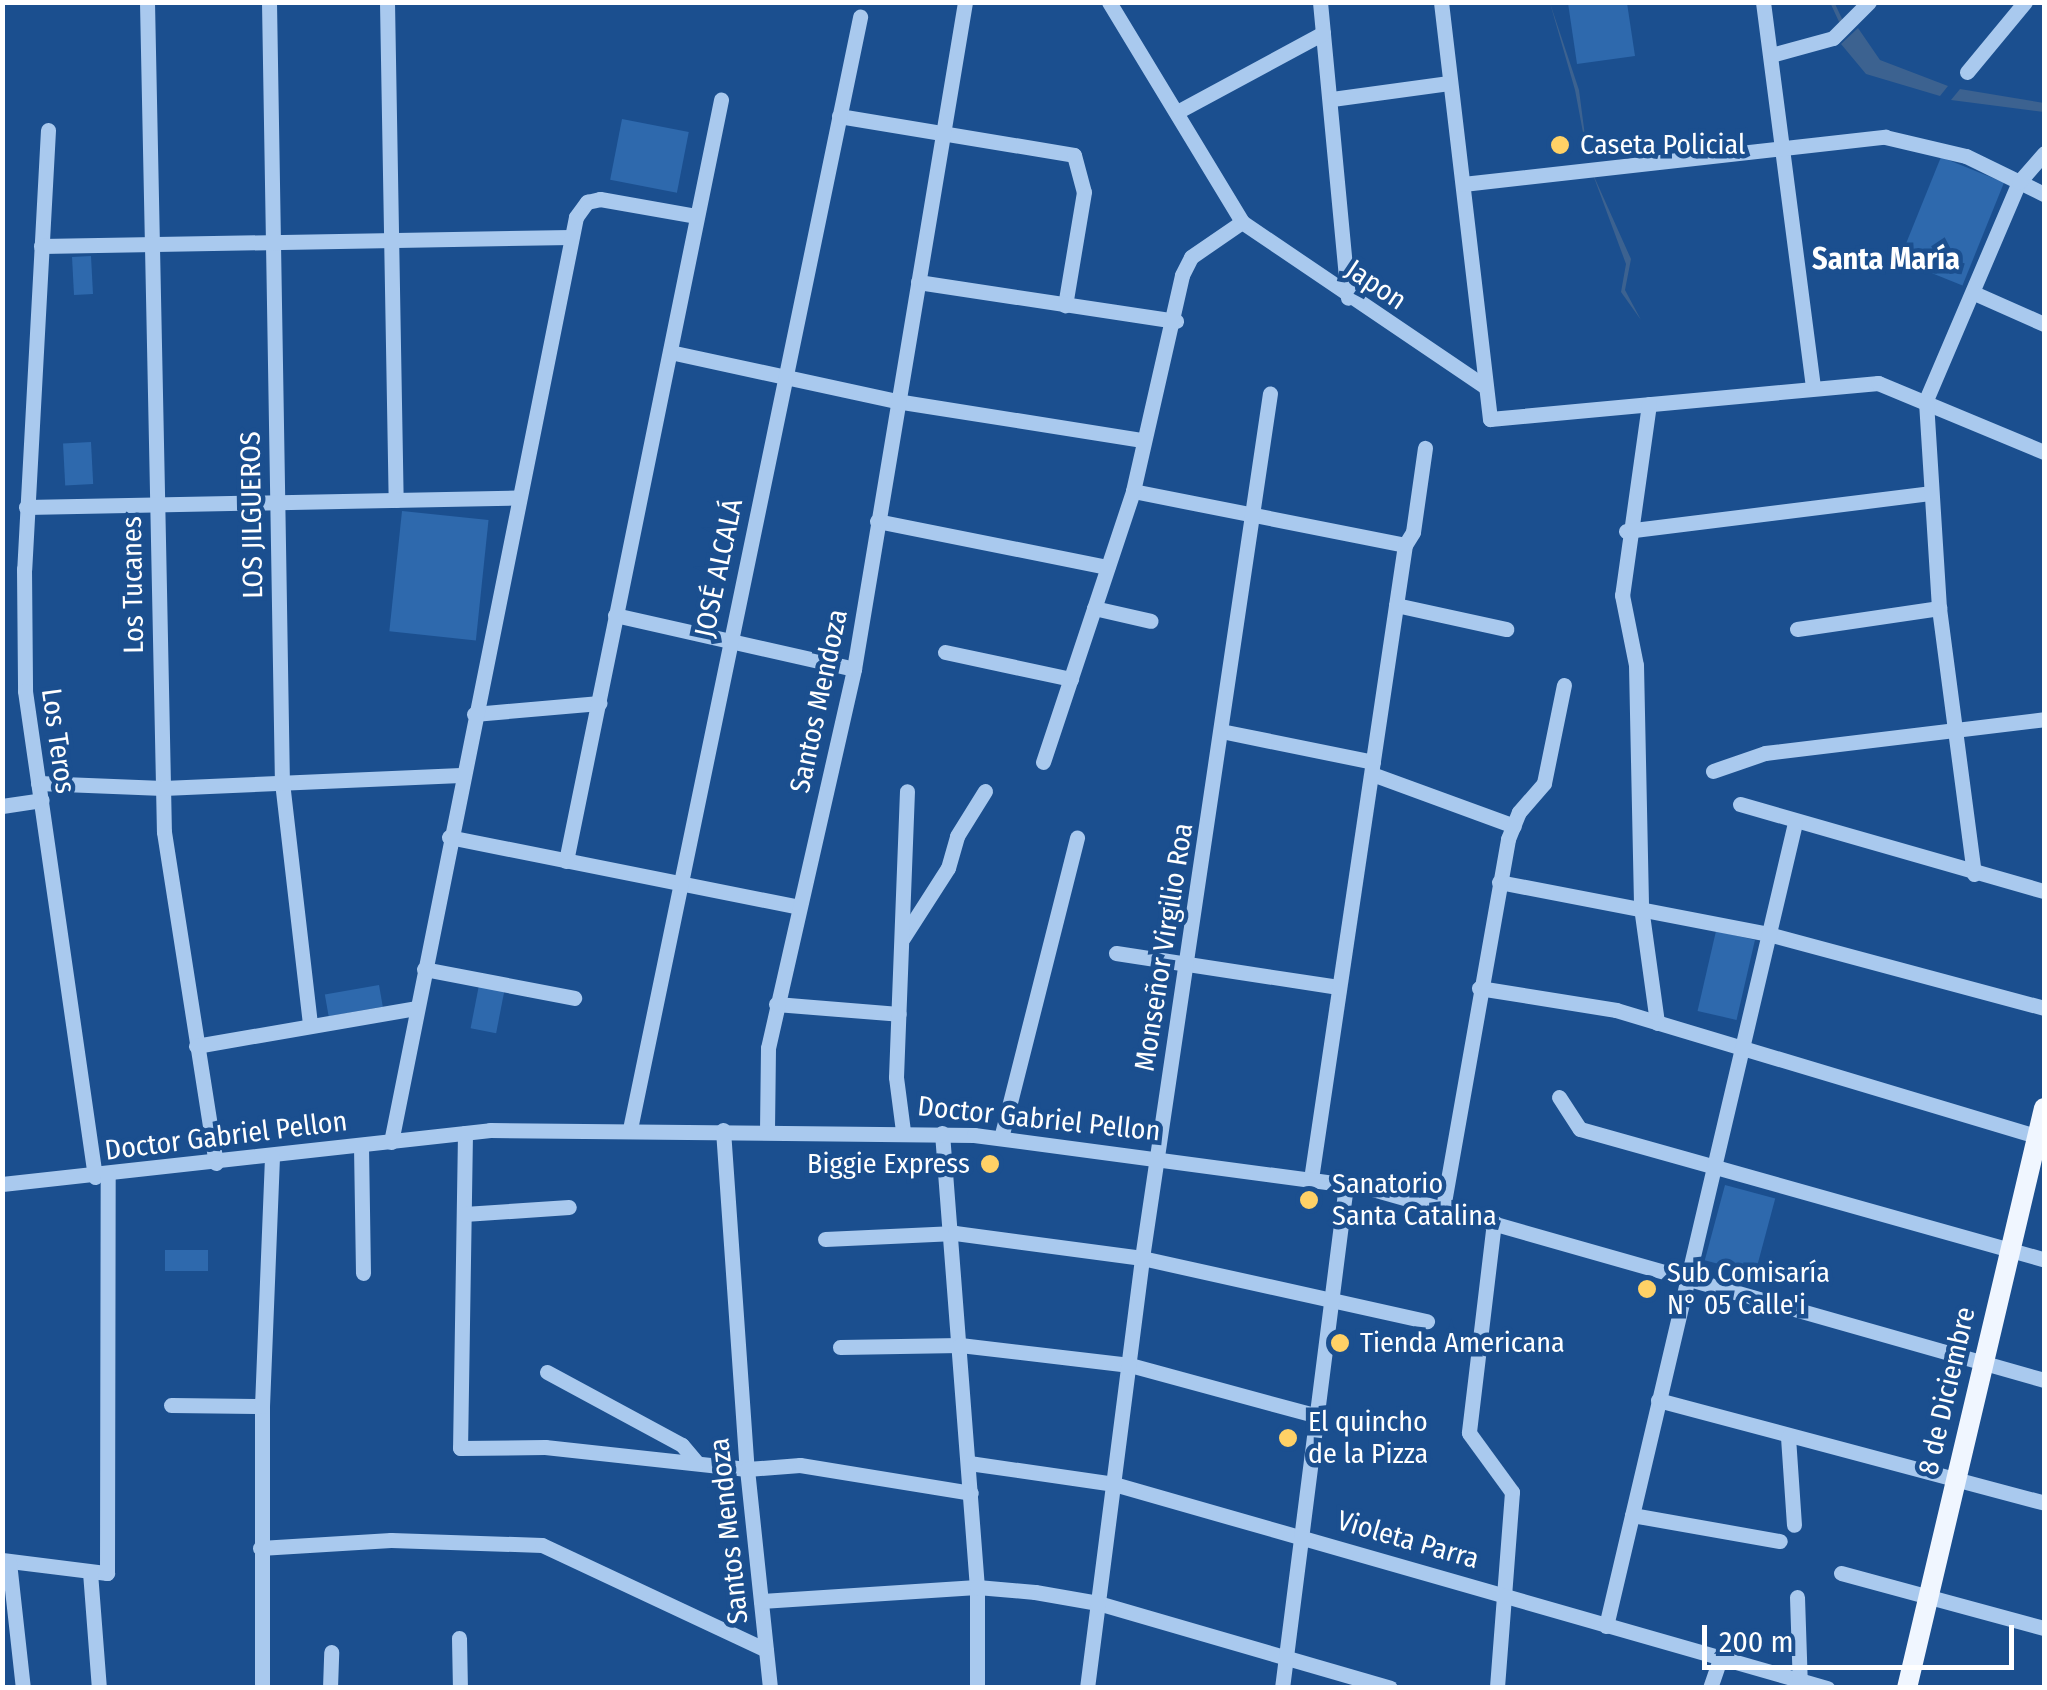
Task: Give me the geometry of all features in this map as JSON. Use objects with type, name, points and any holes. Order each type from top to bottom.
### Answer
[{"type":"main road","name":"8 de Diciembre","points":[[1908,1688],[1981,1364],[2041,1137],[2044,1108]]},
{"type":"street","name":"Los Tucanes","points":[[147,2],[163,788],[175,926],[216,1163]]},
{"type":"street","name":"LOS JILGUEROS","points":[[268,2],[282,782],[310,1024]]},
{"type":"street","points":[[387,2],[396,500]]},
{"type":"street","name":"Santos Mendoza","points":[[767,1130],[768,1048],[854,669],[965,2]]},
{"type":"street","points":[[1043,762],[1132,491],[1141,440],[1191,258],[1242,222],[1112,7],[1132,2]]},
{"type":"street","points":[[1320,2],[1348,298]]},
{"type":"street","points":[[1440,2],[1484,386],[1492,420],[1812,386],[1878,383],[2044,452]]},
{"type":"street","points":[[1763,2],[1812,386]]},
{"type":"street","points":[[1772,55],[1833,38],[1869,2]]},
{"type":"street","points":[[1967,72],[2026,2]]},
{"type":"street","name":"JOSÉ ALCALÁ","points":[[630,1129],[728,639],[860,17]]},
{"type":"street","points":[[1178,112],[1323,32]]},
{"type":"street","points":[[1332,99],[1449,83]]},
{"type":"street","points":[[566,862],[721,100]]},
{"type":"street","points":[[839,116],[1074,156],[1084,192],[1064,306]]},
{"type":"street","name":"Los Teros","points":[[48,130],[26,508],[23,657],[38,784],[101,1176],[108,1573],[90,1572]]},
{"type":"street","points":[[1463,184],[1783,145],[1913,140],[2044,194]]},
{"type":"street","points":[[1974,874],[1940,608],[1926,400],[2019,182],[2044,152]]},
{"type":"street","points":[[391,1142],[516,498],[571,238],[582,206],[593,199],[696,216]]},
{"type":"street","name":"Japon","points":[[1242,222],[1348,298],[1484,386]]},
{"type":"street","points":[[40,246],[571,238]]},
{"type":"street","points":[[918,282],[1176,322]]},
{"type":"street","points":[[1974,293],[2044,324]]},
{"type":"street","points":[[670,352],[896,401],[1141,440]]},
{"type":"street","name":"Monseñor Virgilio Roa","points":[[1087,1688],[1142,1258],[1270,393]]},
{"type":"street","points":[[1648,404],[1626,531],[1622,595],[1636,664],[1640,907],[1657,1023]]},
{"type":"street","points":[[1311,1179],[1404,545],[1413,532],[1425,448]]},
{"type":"street","points":[[1132,491],[1404,545]]},
{"type":"street","points":[[1626,531],[1930,493]]},
{"type":"street","points":[[26,508],[277,507],[516,498]]},
{"type":"street","points":[[878,521],[1108,567]]},
{"type":"street","points":[[1396,605],[1506,629]]},
{"type":"street","points":[[1094,608],[1152,621]]},
{"type":"street","points":[[1797,629],[1940,608]]},
{"type":"street","points":[[615,615],[854,669]]},
{"type":"street","points":[[945,652],[1070,679]]},
{"type":"street","points":[[1443,1208],[1499,882],[1514,826],[1544,783],[1564,686]]},
{"type":"street","points":[[474,714],[600,703]]},
{"type":"street","points":[[1714,770],[1765,753],[2044,718]]},
{"type":"street","points":[[1221,731],[1372,768],[1514,826]]},
{"type":"street","points":[[38,784],[163,788],[462,775]]},
{"type":"street","points":[[903,1131],[899,1014],[907,790]]},
{"type":"street","points":[[902,942],[948,868],[958,836],[985,791]]},
{"type":"street","points":[[2,806],[42,800]]},
{"type":"street","points":[[1740,804],[1795,823],[2044,891]]},
{"type":"street","points":[[1606,1626],[1710,1166],[1795,823]]},
{"type":"street","points":[[449,837],[799,907]]},
{"type":"street","points":[[1002,1138],[1077,837]]},
{"type":"street","points":[[1499,882],[1768,934],[2044,1008]]},
{"type":"street","points":[[1116,953],[1338,987]]},
{"type":"street","points":[[424,970],[574,998]]},
{"type":"street","points":[[1479,988],[1596,1006],[2041,1137]]},
{"type":"street","points":[[776,1004],[899,1014]]},
{"type":"street","points":[[196,1046],[416,1008]]},
{"type":"street","points":[[1559,1097],[1580,1129],[2044,1258]]},
{"type":"street","name":"Doctor Gabriel Pellon","points":[[2,1184],[465,1133],[630,1129],[903,1131],[1002,1138],[1157,1155],[1346,1185],[1494,1222],[2044,1380]]},
{"type":"street","name":"Santos Mendoza","points":[[723,1130],[746,1469],[770,1688]]},
{"type":"street","points":[[465,1133],[460,1448],[545,1447],[746,1469],[800,1466],[971,1493]]},
{"type":"street","points":[[942,1133],[954,1232],[977,1587],[977,1688]]},
{"type":"street","points":[[361,1146],[363,1273]]},
{"type":"street","points":[[262,1688],[262,1406],[272,1156]]},
{"type":"street","points":[[1282,1688],[1346,1185]]},
{"type":"street","points":[[464,1214],[569,1207]]},
{"type":"street","points":[[1494,1222],[1472,1445],[1500,1470],[1512,1492],[1497,1688]]},
{"type":"street","points":[[825,1239],[954,1232],[1142,1258],[1427,1321]]},
{"type":"street","points":[[840,1347],[960,1345],[1130,1366],[1314,1415]]},
{"type":"street","points":[[547,1372],[682,1445],[697,1463]]},
{"type":"street","points":[[1658,1400],[1788,1437],[1956,1475],[2044,1503]]},
{"type":"street","points":[[170,1405],[262,1406]]},
{"type":"street","points":[[1788,1437],[1794,1525]]},
{"type":"street","name":"Violeta Parra","points":[[968,1463],[1114,1484],[1300,1534],[1720,1656],[1800,1683],[1828,1688]]},
{"type":"street","points":[[1632,1516],[1780,1540]]},
{"type":"street","points":[[260,1548],[391,1540],[542,1545],[766,1650]]},
{"type":"street","points":[[23,1688],[6,1561],[90,1572],[99,1688]]},
{"type":"street","points":[[1841,1573],[2044,1628]]},
{"type":"street","points":[[761,1601],[977,1587],[1098,1602],[1286,1653],[1390,1688]]},
{"type":"street","points":[[1797,1597],[1800,1683]]},
{"type":"street","points":[[459,1638],[460,1688]]},
{"type":"street","points":[[330,1688],[331,1652]]},
{"type":"street","points":[[1710,1688],[1720,1656]]},
{"type":"shaded area","points":[[1550,3],[1579,90],[1588,159],[1575,90]]},
{"type":"shaded area","points":[[1568,3],[1627,3],[1635,56],[1577,64]]},
{"type":"shaded area","points":[[1858,28],[1880,60],[1948,86],[1940,96],[1866,74],[1841,44]]},
{"type":"shaded area","points":[[1960,89],[2044,103],[2044,112],[1951,100]]},
{"type":"shaded area","points":[[622,119],[689,132],[677,193],[610,180]]},
{"type":"shaded area","points":[[1941,157],[2004,182],[1962,285],[1899,260]]},
{"type":"shaded area","points":[[1592,172],[1631,259],[1625,290],[1641,320],[1621,292],[1626,264]]},
{"type":"shaded area","points":[[91,256],[93,294],[74,295],[72,257]]},
{"type":"shaded area","points":[[91,442],[93,484],[65,485],[63,443]]},
{"type":"shaded area","points":[[402,511],[489,520],[476,640],[389,631]]},
{"type":"shaded area","points":[[1716,931],[1755,940],[1737,1020],[1698,1011]]},
{"type":"shaded area","points":[[379,985],[383,1007],[329,1016],[325,995]]},
{"type":"shaded area","points":[[479,985],[505,990],[496,1033],[471,1028]]},
{"type":"shaded area","points":[[1725,1185],[1775,1198],[1755,1274],[1705,1260]]},
{"type":"shaded area","points":[[165,1250],[208,1250],[208,1271],[165,1271]]},
{"type":"waterway","points":[[1832,2],[1842,23]]},
{"type":"place","name":"Caseta Policial","points":[[1560,145]]},
{"type":"place","name":"Biggie Express","points":[[990,1164]]},
{"type":"place","name":"Sanatorio Santa Catalina","points":[[1309,1200]]},
{"type":"place","name":"Sub Comisaría N° 05 Calle'i","points":[[1647,1289]]},
{"type":"place","name":"Tienda Americana","points":[[1340,1343]]},
{"type":"place","name":"El quincho de la Pizza","points":[[1288,1438]]},
{"type":"district","name":"Santa María","points":[[1886,259]]}]
